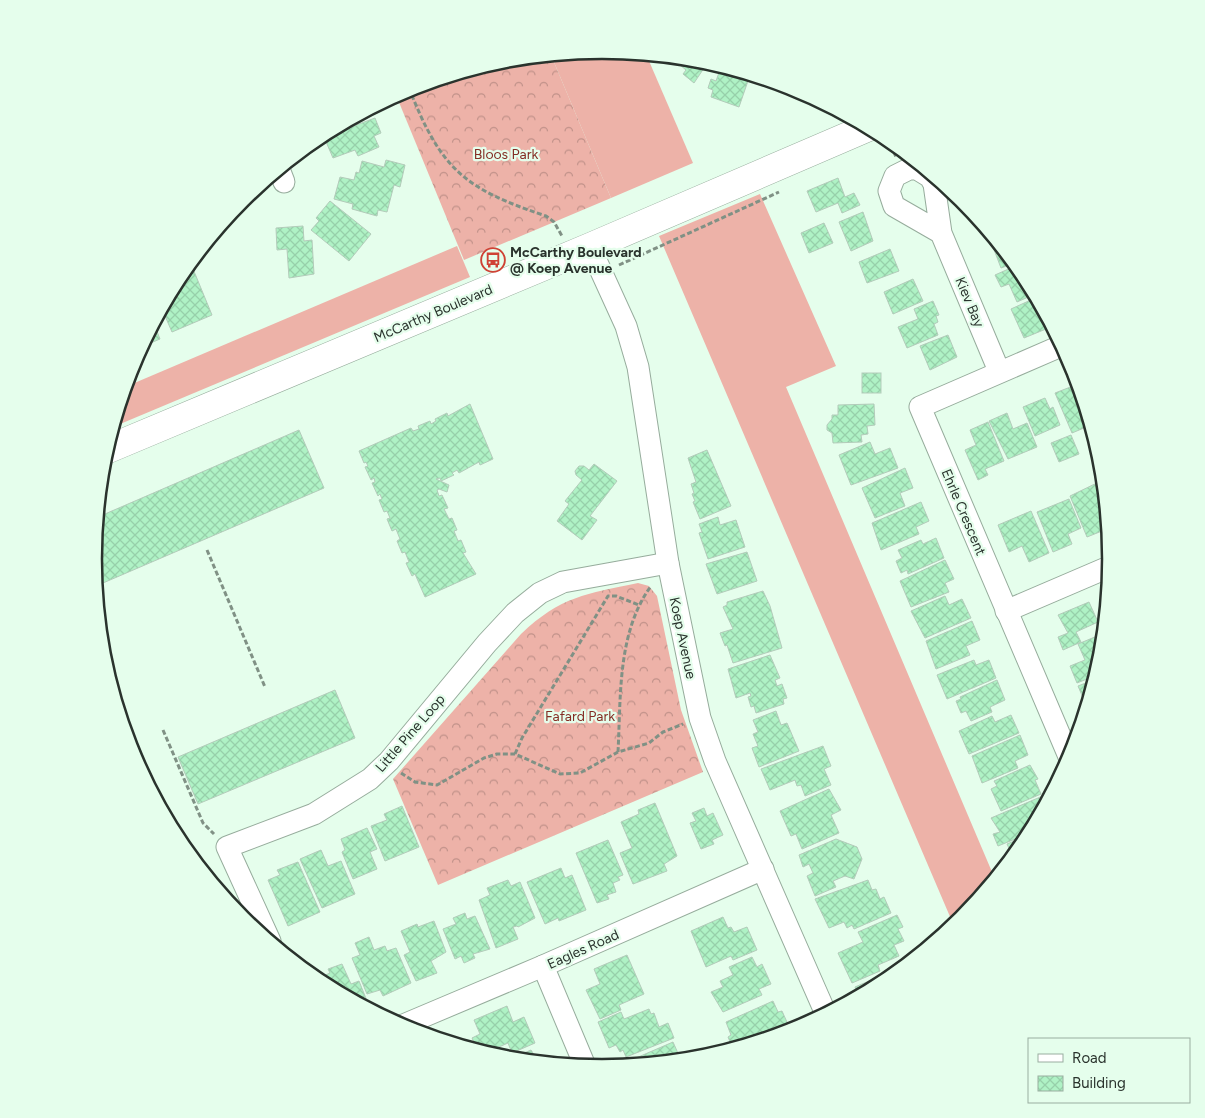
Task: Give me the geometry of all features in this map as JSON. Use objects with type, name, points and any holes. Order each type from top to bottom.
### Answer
[{"type":"main road","name":"McCarthy Boulevard","points":[[115,446],[581,251],[860,131]]},
{"type":"street","name":"Kiev Bay","points":[[941,233],[999,372]]},
{"type":"street","name":"Koep Avenue","points":[[581,251],[626,326],[638,368],[668,563],[700,718],[715,761],[824,1008]]},
{"type":"street","name":"Ehrle Crescent","points":[[1056,348],[920,407],[1065,749]]},
{"type":"street","name":"Little Pine Loop","points":[[227,847],[314,814],[370,780],[389,761],[487,643],[515,613],[540,592],[563,582],[668,563]]},
{"type":"street","points":[[1006,611],[1103,570]]},
{"type":"street","points":[[227,847],[263,926]]},
{"type":"street","name":"Eagles Road","points":[[412,1021],[764,869]]},
{"type":"street","points":[[543,966],[582,1058]]},
{"type":"path","points":[[413,96],[427,130],[447,161],[472,184],[488,194],[546,216],[581,251]]},
{"type":"path","points":[[207,550],[265,687]]},
{"type":"path","points":[[618,752],[620,692],[625,646],[639,606],[668,563]]},
{"type":"path","points":[[515,754],[522,738],[608,596],[616,596],[639,606]]},
{"type":"path","points":[[389,761],[400,772],[415,782],[437,784],[484,758],[497,754],[515,754],[560,774],[580,773],[618,752],[649,743],[663,732],[700,718]]},
{"type":"path","points":[[163,730],[203,823],[227,847]]},
{"type":"green space","points":[[602,59],[649,61],[693,163],[611,198],[554,61]]},
{"type":"green space","name":"Bloos Park","points":[[554,61],[611,198],[464,260],[399,102],[442,85],[473,76],[505,68]]},
{"type":"green space","points":[[760,194],[836,366],[786,387],[992,872],[951,918],[659,236]]},
{"type":"green space","points":[[457,246],[470,277],[121,424],[135,383]]},
{"type":"green space","name":"Fafard Park","points":[[638,583],[649,586],[657,596],[681,710],[703,772],[438,885],[393,779],[521,634],[535,621],[575,598]]},
{"type":"building","points":[[680,65],[703,69],[694,83],[683,74],[686,70]]},
{"type":"building","points":[[719,73],[748,81],[739,107],[711,97],[713,90],[708,88],[711,79],[716,81]]},
{"type":"building","points":[[375,118],[381,133],[374,136],[379,147],[358,156],[355,150],[333,158],[326,142],[350,127]]},
{"type":"building","points":[[386,160],[405,165],[400,187],[394,185],[387,212],[378,210],[377,216],[352,209],[353,204],[334,199],[340,177],[354,180],[356,172],[359,173],[362,161],[384,167]]},
{"type":"building","points":[[838,178],[845,197],[854,193],[860,205],[842,213],[838,203],[816,212],[807,191]]},
{"type":"building","points":[[330,201],[371,234],[349,261],[311,230],[319,221],[316,218]]},
{"type":"building","points":[[863,212],[873,241],[851,251],[839,222]]},
{"type":"building","points":[[824,223],[833,243],[809,253],[801,233]]},
{"type":"building","points":[[303,226],[304,241],[312,240],[314,274],[289,278],[287,249],[277,250],[276,228]]},
{"type":"building","points":[[993,247],[999,254],[1007,266],[1001,268]]},
{"type":"building","points":[[890,249],[899,271],[867,283],[859,262]]},
{"type":"building","points":[[1009,269],[1028,297],[1017,302],[1009,284],[1001,287],[995,275]]},
{"type":"building","points":[[194,271],[212,315],[172,332],[165,316]]},
{"type":"building","points":[[913,279],[923,301],[893,314],[884,292]]},
{"type":"building","points":[[1030,300],[1046,329],[1024,338],[1011,309]]},
{"type":"building","points":[[933,301],[939,315],[936,316],[938,322],[934,324],[938,335],[907,348],[898,327],[918,319],[914,309]]},
{"type":"building","points":[[157,332],[160,339],[152,342]]},
{"type":"building","points":[[948,335],[957,357],[930,370],[920,346]]},
{"type":"building","points":[[862,373],[881,373],[881,393],[862,393]]},
{"type":"building","points":[[1072,386],[1085,427],[1072,433],[1055,393]]},
{"type":"building","points":[[1045,398],[1050,409],[1053,407],[1060,425],[1035,436],[1023,407]]},
{"type":"building","points":[[470,404],[493,459],[480,465],[479,462],[459,473],[457,470],[452,473],[454,475],[441,481],[440,478],[436,479],[449,485],[447,492],[437,490],[439,496],[442,495],[448,508],[444,509],[449,519],[452,518],[457,530],[454,531],[458,541],[461,540],[466,552],[463,553],[476,574],[425,597],[415,574],[412,576],[406,563],[409,562],[405,552],[402,553],[397,541],[400,539],[396,529],[392,531],[387,519],[390,518],[387,511],[384,512],[379,500],[382,499],[380,494],[378,496],[372,483],[375,482],[374,478],[371,480],[365,467],[368,466],[366,462],[364,463],[359,451],[411,428],[413,431],[419,429],[418,426],[430,421],[431,424],[436,421],[435,419],[447,413],[448,416]]},
{"type":"building","points":[[874,404],[875,425],[867,426],[868,434],[861,435],[862,442],[833,443],[832,433],[827,430],[827,425],[832,419],[832,415],[838,415],[838,405]]},
{"type":"building","points":[[1007,413],[1013,429],[1027,423],[1037,447],[1008,459],[989,421]]},
{"type":"building","points":[[988,422],[1004,461],[985,469],[988,475],[978,480],[965,450],[976,445],[970,430]]},
{"type":"building","points":[[299,430],[324,488],[103,583],[104,514]]},
{"type":"building","points":[[1071,435],[1079,454],[1059,462],[1051,443]]},
{"type":"building","points":[[870,442],[875,454],[890,448],[898,468],[851,485],[839,455]]},
{"type":"building","points":[[707,450],[731,506],[700,519],[693,502],[695,501],[691,484],[696,482],[688,458]]},
{"type":"building","points":[[594,464],[617,481],[590,516],[597,520],[582,540],[557,521],[569,504],[565,501],[582,480],[576,475],[575,471],[579,466],[584,466],[589,470]]},
{"type":"building","points":[[905,468],[913,488],[900,493],[905,506],[875,518],[862,488]]},
{"type":"building","points":[[1096,483],[1102,531],[1087,537],[1070,496]]},
{"type":"building","points":[[1069,499],[1081,528],[1068,534],[1072,544],[1053,552],[1037,512]]},
{"type":"building","points":[[921,502],[929,521],[916,527],[919,534],[881,550],[872,523]]},
{"type":"building","points":[[1031,511],[1049,553],[1029,562],[1022,546],[1009,552],[998,525]]},
{"type":"building","points":[[718,517],[720,525],[736,520],[745,547],[708,559],[699,533],[702,532],[699,524]]},
{"type":"building","points":[[936,538],[944,558],[908,574],[907,570],[901,573],[896,561],[902,558],[898,550],[921,540],[923,544]]},
{"type":"building","points":[[747,552],[757,581],[717,594],[706,564]]},
{"type":"building","points":[[945,560],[954,579],[945,583],[949,592],[911,607],[900,581]]},
{"type":"building","points":[[763,591],[770,606],[782,648],[733,663],[727,645],[725,646],[720,633],[733,629],[723,607],[727,605],[727,602]]},
{"type":"building","points":[[945,596],[949,605],[962,599],[971,618],[925,638],[911,611]]},
{"type":"building","points":[[1089,602],[1098,622],[1076,632],[1081,642],[1063,650],[1058,637],[1068,633],[1058,615]]},
{"type":"building","points":[[972,621],[980,640],[966,646],[970,655],[936,669],[926,641]]},
{"type":"building","points":[[1096,636],[1088,679],[1077,683],[1070,666],[1085,660],[1078,644]]},
{"type":"building","points":[[770,655],[780,678],[775,680],[777,686],[782,684],[787,698],[783,699],[784,704],[756,713],[754,706],[751,707],[748,697],[751,696],[750,693],[736,698],[728,669]]},
{"type":"building","points":[[974,660],[976,665],[989,660],[996,678],[947,699],[937,675]]},
{"type":"building","points":[[997,680],[1005,700],[990,707],[992,712],[971,721],[966,711],[961,713],[956,701],[961,699],[960,697]]},
{"type":"building","points":[[1087,682],[1083,698],[1078,686]]},
{"type":"building","points":[[335,690],[355,738],[198,804],[178,757]]},
{"type":"building","points":[[776,711],[781,725],[787,723],[799,751],[759,767],[752,748],[758,746],[753,734],[758,732],[753,720]]},
{"type":"building","points":[[1011,715],[1019,733],[969,754],[959,731],[992,716],[995,722]]},
{"type":"building","points":[[1020,735],[1028,755],[1015,761],[1018,768],[982,783],[972,756]]},
{"type":"building","points":[[823,746],[831,766],[824,769],[831,785],[805,796],[801,785],[797,786],[795,780],[770,790],[761,769]]},
{"type":"building","points":[[1030,765],[1038,779],[1035,780],[1041,794],[1001,811],[991,789],[997,786],[994,781]]},
{"type":"building","points":[[829,789],[841,810],[831,815],[839,833],[802,849],[796,834],[791,836],[780,811]]},
{"type":"building","points":[[1043,796],[1017,838],[998,846],[993,834],[1000,832],[991,818]]},
{"type":"building","points":[[655,803],[677,856],[664,864],[667,871],[633,884],[620,853],[632,848],[621,822],[639,814],[638,810]]},
{"type":"building","points":[[402,806],[419,847],[385,861],[371,826],[387,820],[384,814]]},
{"type":"building","points":[[704,808],[707,816],[713,813],[723,835],[712,840],[714,844],[701,849],[690,823],[696,821],[692,813]]},
{"type":"building","points":[[367,828],[377,849],[370,852],[377,869],[353,879],[342,852],[345,850],[341,839]]},
{"type":"building","points":[[836,839],[857,847],[862,859],[854,879],[845,876],[833,881],[836,887],[815,896],[807,876],[813,873],[809,864],[803,867],[799,855]]},
{"type":"building","points":[[608,840],[623,875],[618,877],[620,880],[613,883],[616,892],[607,895],[609,899],[597,903],[576,853]]},
{"type":"building","points":[[1016,841],[1009,849],[1007,844]]},
{"type":"building","points":[[321,850],[328,866],[341,861],[355,894],[322,908],[300,859]]},
{"type":"building","points":[[298,862],[320,912],[288,926],[268,880],[280,875],[277,870]]},
{"type":"building","points":[[561,868],[565,878],[572,875],[586,910],[559,921],[558,918],[545,924],[527,882]]},
{"type":"building","points":[[508,880],[511,886],[520,882],[535,918],[518,927],[513,927],[518,939],[496,948],[479,900],[490,895],[487,888]]},
{"type":"building","points":[[868,880],[872,890],[876,889],[880,899],[884,897],[891,913],[854,929],[852,925],[847,928],[844,922],[829,928],[815,899]]},
{"type":"building","points":[[465,913],[467,919],[475,916],[490,949],[473,954],[475,958],[464,963],[461,956],[455,959],[443,929],[456,924],[453,918]]},
{"type":"building","points":[[897,915],[903,927],[898,929],[904,941],[894,945],[899,956],[878,965],[880,971],[852,983],[838,953],[863,942],[858,932]]},
{"type":"building","points":[[723,917],[728,928],[731,927],[734,932],[747,927],[757,950],[733,960],[731,956],[706,967],[691,931]]},
{"type":"building","points":[[434,921],[446,952],[431,961],[437,973],[416,981],[404,955],[410,952],[401,931],[417,924],[418,927]]},
{"type":"building","points":[[369,937],[374,950],[385,946],[387,951],[396,948],[411,983],[383,996],[380,990],[367,994],[352,958],[360,955],[355,943]]},
{"type":"building","points":[[627,955],[644,994],[619,1005],[621,1010],[600,1019],[586,990],[600,984],[594,969]]},
{"type":"building","points":[[752,957],[757,967],[762,964],[771,984],[759,989],[762,995],[723,1012],[711,992],[723,987],[720,981],[733,975],[729,967]]},
{"type":"building","points":[[342,964],[351,984],[359,981],[367,1000],[325,975],[330,973],[328,969]]},
{"type":"building","points":[[874,979],[856,990],[855,987]]},
{"type":"building","points":[[773,1001],[778,1012],[782,1011],[788,1023],[730,1042],[728,1037],[731,1035],[726,1022]]},
{"type":"building","points":[[507,1006],[513,1022],[524,1017],[535,1043],[515,1052],[511,1051],[508,1043],[497,1048],[474,1042],[472,1038],[480,1034],[474,1020]]},
{"type":"building","points":[[649,1009],[651,1014],[654,1013],[659,1027],[668,1023],[674,1038],[626,1057],[623,1050],[620,1052],[616,1045],[609,1048],[598,1022],[621,1012],[624,1019]]},
{"type":"building","points":[[673,1042],[678,1053],[668,1055],[636,1058]]},
{"type":"building","points":[[531,1050],[534,1055],[524,1053]]},
{"type":"place","name":"McCarthy Boulevard @ Koep Avenue","points":[[493,260]]}]
